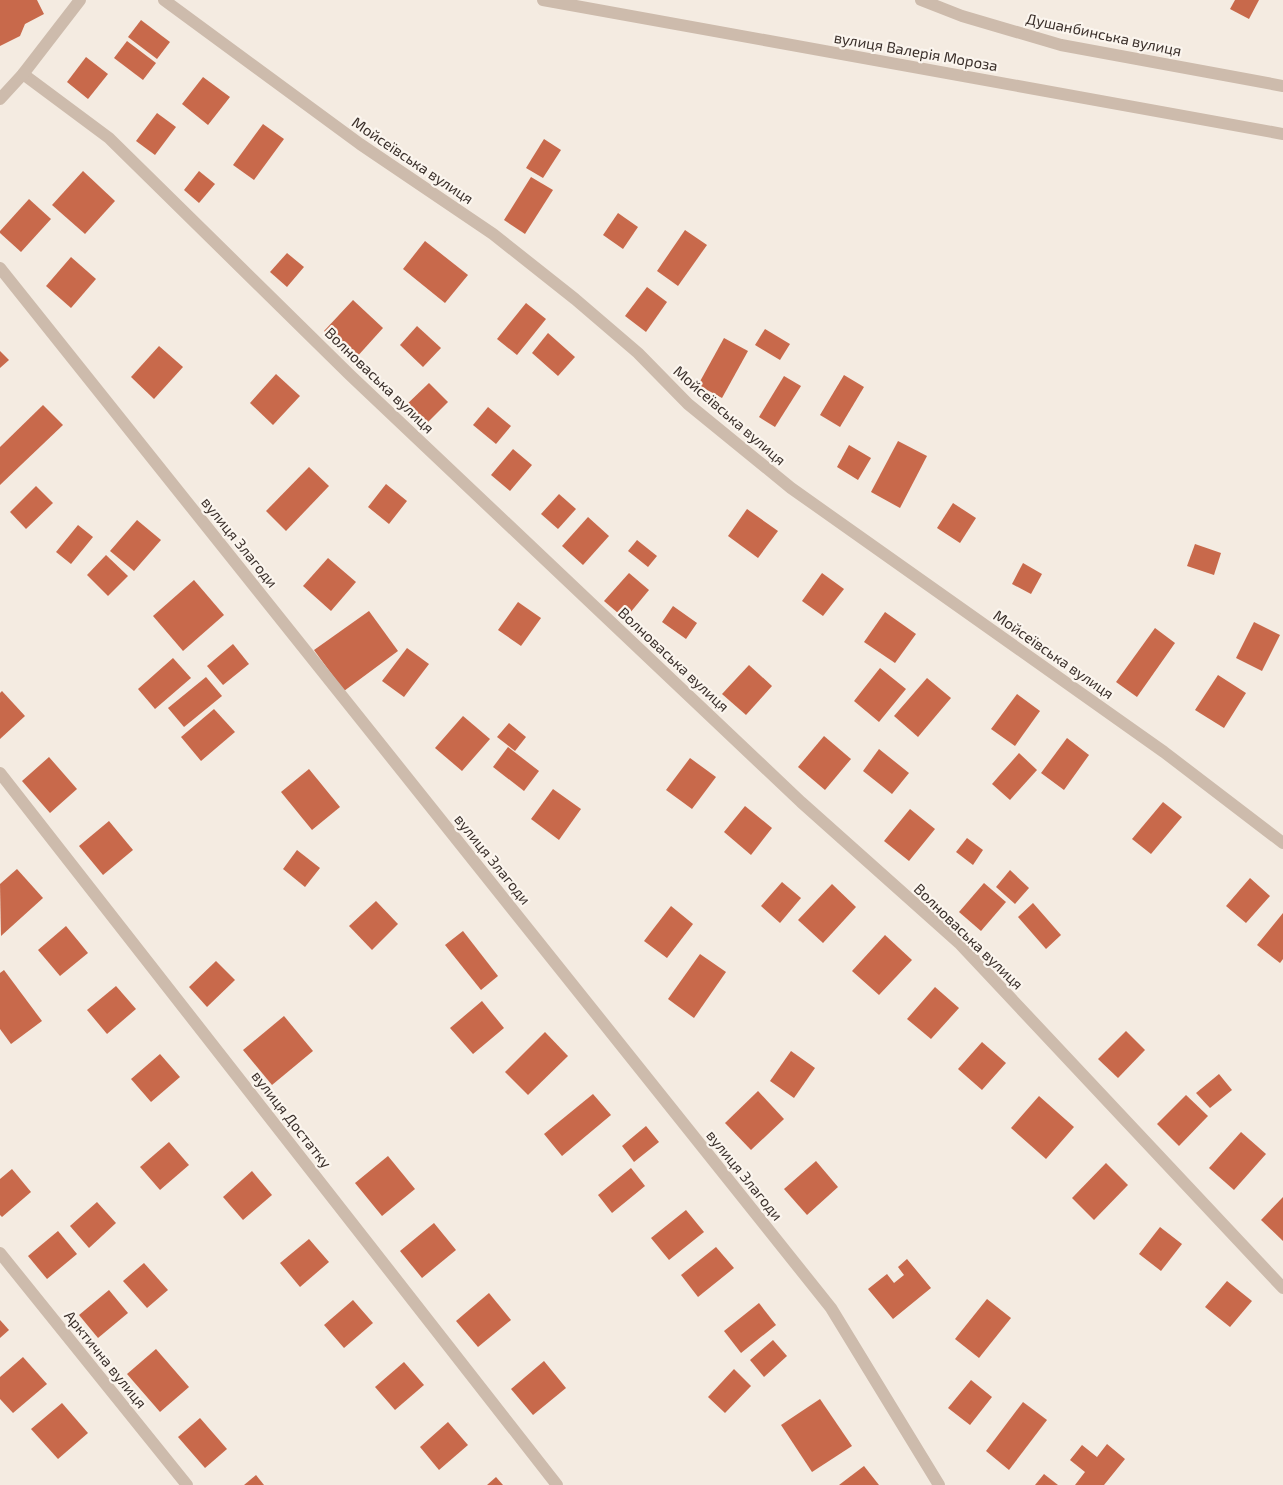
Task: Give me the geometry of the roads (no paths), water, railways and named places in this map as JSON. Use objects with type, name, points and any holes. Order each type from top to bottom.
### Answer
[{"type":"street","points":[[0,99],[23,74],[80,0]]},
{"type":"street","name":"Мойсеївська вулиця","points":[[164,0],[360,144],[493,234],[575,299],[638,353],[688,404],[791,488],[1164,752],[1283,843]]},
{"type":"street","name":"вулиця Валерія Мороза","points":[[543,0],[1283,134]]},
{"type":"street","name":"Душанбинська вулиця","points":[[921,0],[962,16],[1061,44],[1283,86]]},
{"type":"street","name":"Волноваська вулиця","points":[[23,74],[109,138],[350,375],[801,802],[959,943],[1283,1288]]},
{"type":"street","name":"вулиця Злагоди","points":[[0,268],[830,1308],[938,1485]]},
{"type":"street","name":"вулиця Достатку","points":[[0,773],[557,1485]]},
{"type":"street","name":"Арктична вулиця","points":[[0,1253],[187,1485]]}]
